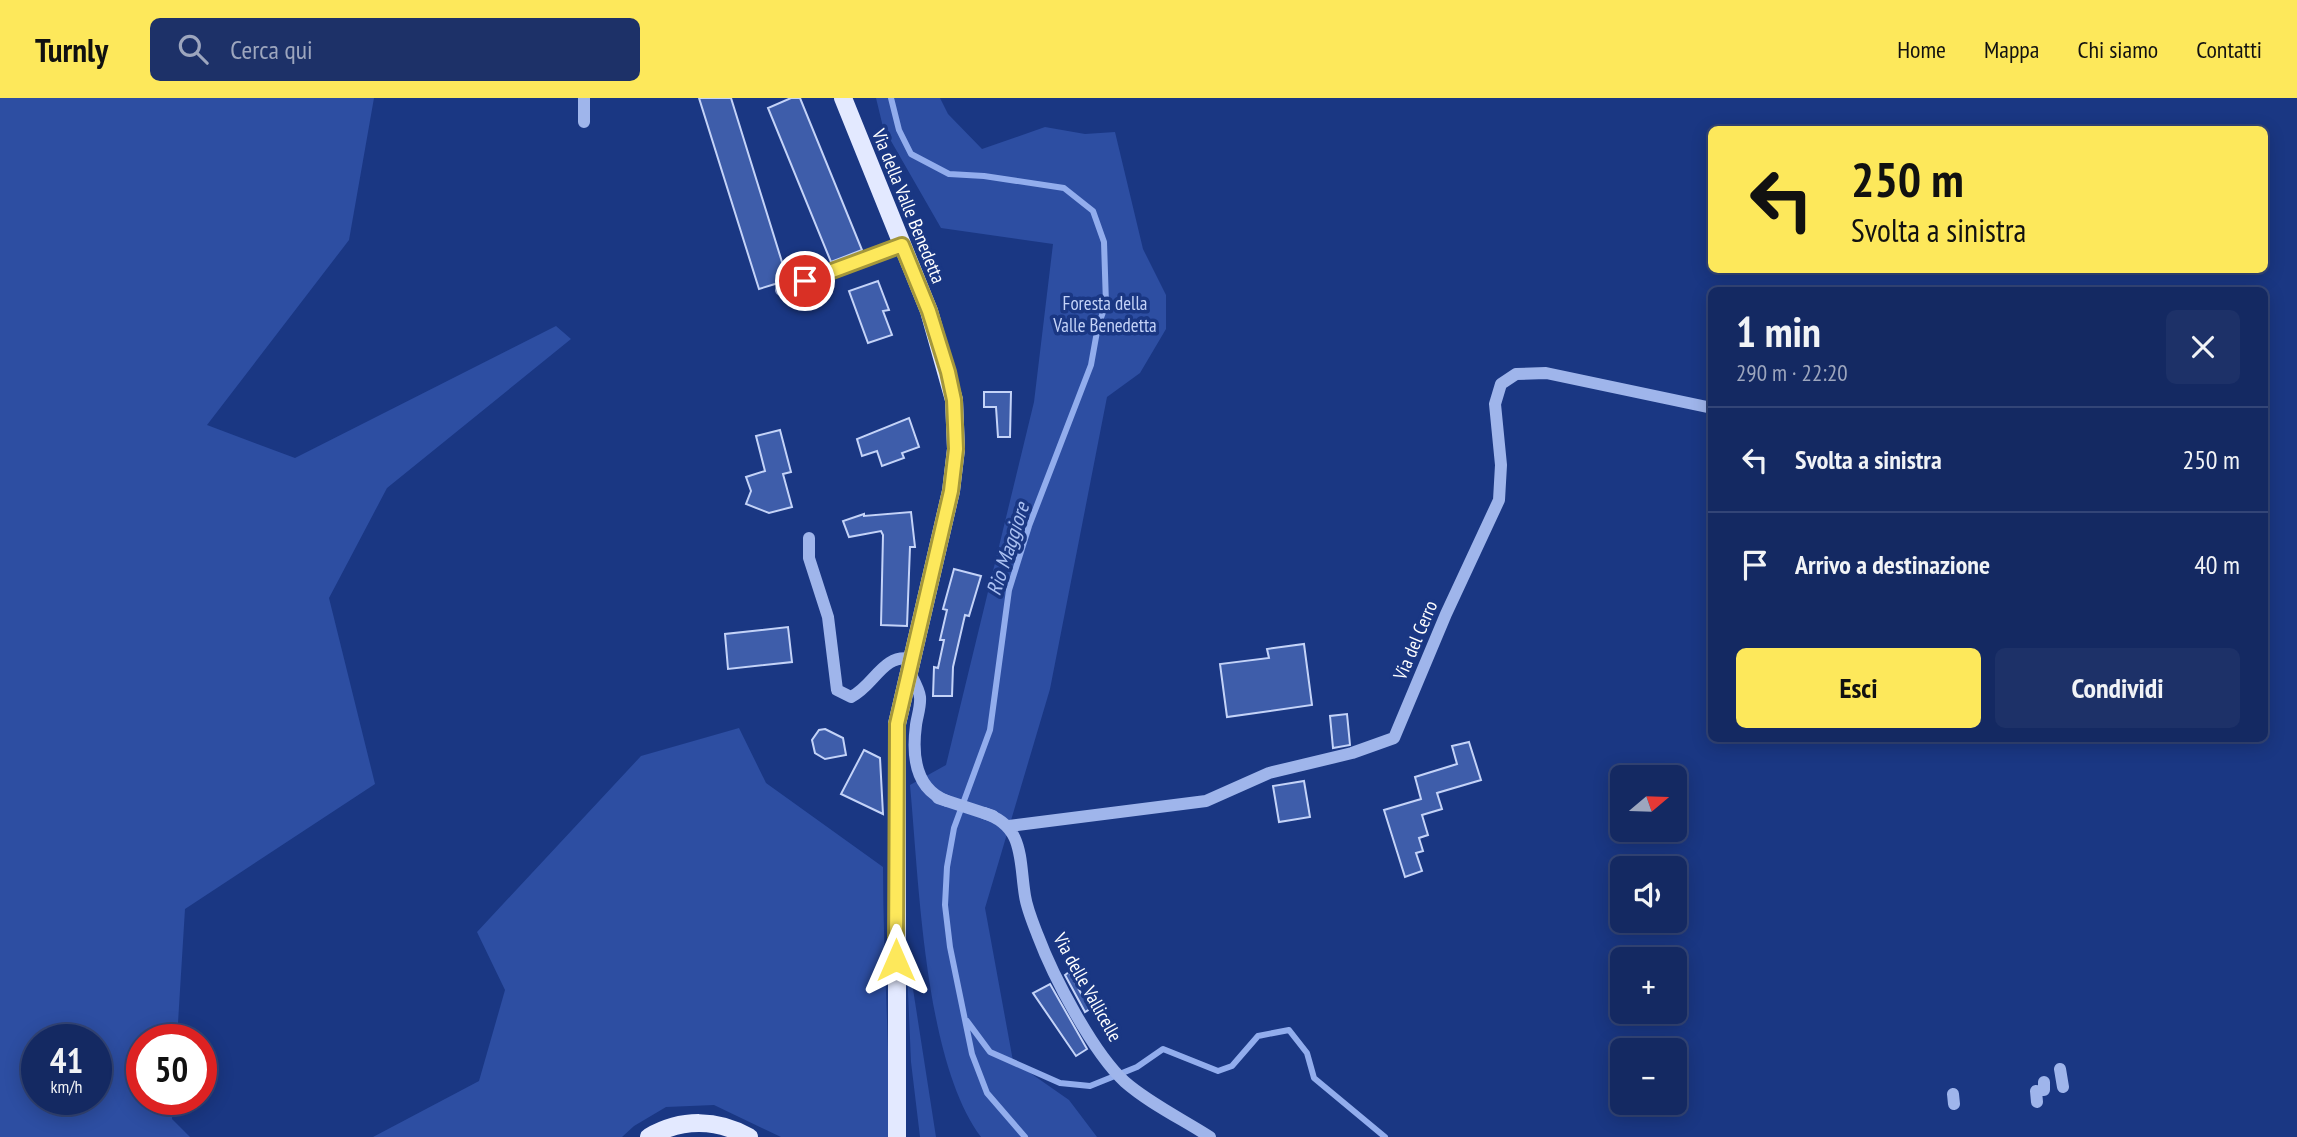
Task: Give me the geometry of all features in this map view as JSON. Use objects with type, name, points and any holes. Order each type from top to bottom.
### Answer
[{"type":"main road","name":"Via della Valle Benedetta","points":[[843,98],[929,311],[954,400],[956,449],[951,491],[897,724],[897,1137]]},
{"type":"main road","points":[[649,1137],[689,1123],[709,1122],[732,1128],[749,1137]]},
{"type":"street","points":[[584,98],[584,122]]},
{"type":"street","points":[[781,290],[902,245]]},
{"type":"street","name":"Via del Cerro","points":[[1009,827],[1206,801],[1269,773],[1394,738],[1446,614],[1499,500],[1501,465],[1496,404],[1501,384],[1516,374],[1546,373],[1708,407]]},
{"type":"street","points":[[809,538],[809,558],[828,617],[836,690],[851,697],[860,693],[892,659],[900,656],[910,665],[920,697],[914,739],[917,773],[924,784],[938,797],[1004,820],[1009,827]]},
{"type":"street","name":"Via delle Vallicelle","points":[[1009,827],[1020,853],[1025,899],[1039,938],[1055,974],[1099,1051],[1125,1082],[1210,1137]]},
{"type":"street","points":[[2060,1069],[2063,1087]]},
{"type":"green space","points":[[0,98],[374,98],[349,240],[207,425],[295,458],[556,326],[571,339],[387,488],[329,598],[375,784],[185,909],[178,1024],[126,1024],[126,1115],[172,1115],[172,1119],[190,1137],[0,1137]]},
{"type":"green space","name":"Foresta della Valle Benedetta","points":[[876,98],[940,98],[948,114],[982,149],[1045,127],[1085,134],[1115,132],[1143,249],[1166,295],[1166,329],[1140,373],[1107,397],[1050,689],[985,908],[1013,1061],[1069,1100],[1097,1137],[981,1137],[962,1104],[947,1063],[936,1018],[921,919],[910,785],[946,765],[1034,402],[1053,244],[941,228],[883,127]]},
{"type":"green space","points":[[739,728],[766,783],[883,867],[889,1137],[781,1137],[714,1105],[666,1107],[634,1126],[622,1137],[373,1137],[479,1081],[505,990],[477,932],[641,756]]},
{"type":"green space","points":[[906,944],[936,1137],[920,1137],[911,1062]]},
{"type":"building","points":[[699,98],[731,98],[787,278],[775,284],[759,289]]},
{"type":"building","points":[[791,98],[800,98],[862,250],[831,262],[768,108]]},
{"type":"building","points":[[878,281],[889,310],[883,311],[892,335],[868,343],[849,291]]},
{"type":"building","points":[[984,392],[1011,392],[1010,437],[998,437],[996,407],[984,407]]},
{"type":"building","points":[[909,418],[919,447],[902,453],[904,458],[882,466],[877,451],[862,456],[857,439]]},
{"type":"building","points":[[780,430],[791,472],[783,474],[792,507],[769,513],[746,504],[751,491],[746,477],[765,471],[756,436]]},
{"type":"building","points":[[911,512],[915,547],[910,547],[907,626],[881,625],[883,535],[881,531],[849,537],[843,521],[864,514]]},
{"type":"building","points":[[954,569],[981,576],[969,616],[965,615],[953,667],[952,696],[933,696],[934,667],[938,668],[944,640],[940,640],[947,610],[943,609]]},
{"type":"building","points":[[788,627],[792,662],[728,669],[725,634]]},
{"type":"building","points":[[1304,644],[1312,705],[1227,717],[1220,664],[1269,658],[1267,649]]},
{"type":"building","points":[[1347,714],[1350,745],[1333,748],[1330,716]]},
{"type":"building","points":[[825,729],[843,738],[846,755],[825,759],[815,753],[812,740],[819,730]]},
{"type":"building","points":[[1469,742],[1481,780],[1437,793],[1442,809],[1422,815],[1428,835],[1419,838],[1423,851],[1416,853],[1422,871],[1405,877],[1384,810],[1421,799],[1415,777],[1457,764],[1452,746]]},
{"type":"building","points":[[864,750],[880,758],[883,814],[841,794]]},
{"type":"building","points":[[1304,781],[1310,817],[1279,822],[1273,786]]},
{"type":"building","points":[[1069,972],[1082,995],[1090,990],[1098,1004],[1085,1012],[1065,975]]},
{"type":"building","points":[[1050,984],[1087,1049],[1076,1056],[1033,993]]},
{"type":"waterway","name":"Rio Maggiore","points":[[891,98],[899,130],[911,154],[949,174],[984,176],[1064,188],[1093,211],[1104,242],[1106,304],[1098,326],[1091,365],[1029,526],[1009,590],[990,730],[954,828],[947,867],[945,905],[950,947],[972,1054],[987,1093],[1025,1137]]},
{"type":"waterway","points":[[967,1021],[990,1052],[1060,1083],[1090,1086],[1137,1067],[1163,1049],[1218,1071],[1232,1066],[1258,1036],[1289,1030],[1307,1053],[1314,1078],[1385,1137]]},
{"type":"route","points":[[805,281],[902,245],[929,311],[954,400],[956,449],[951,491],[897,724],[896,960]]}]
